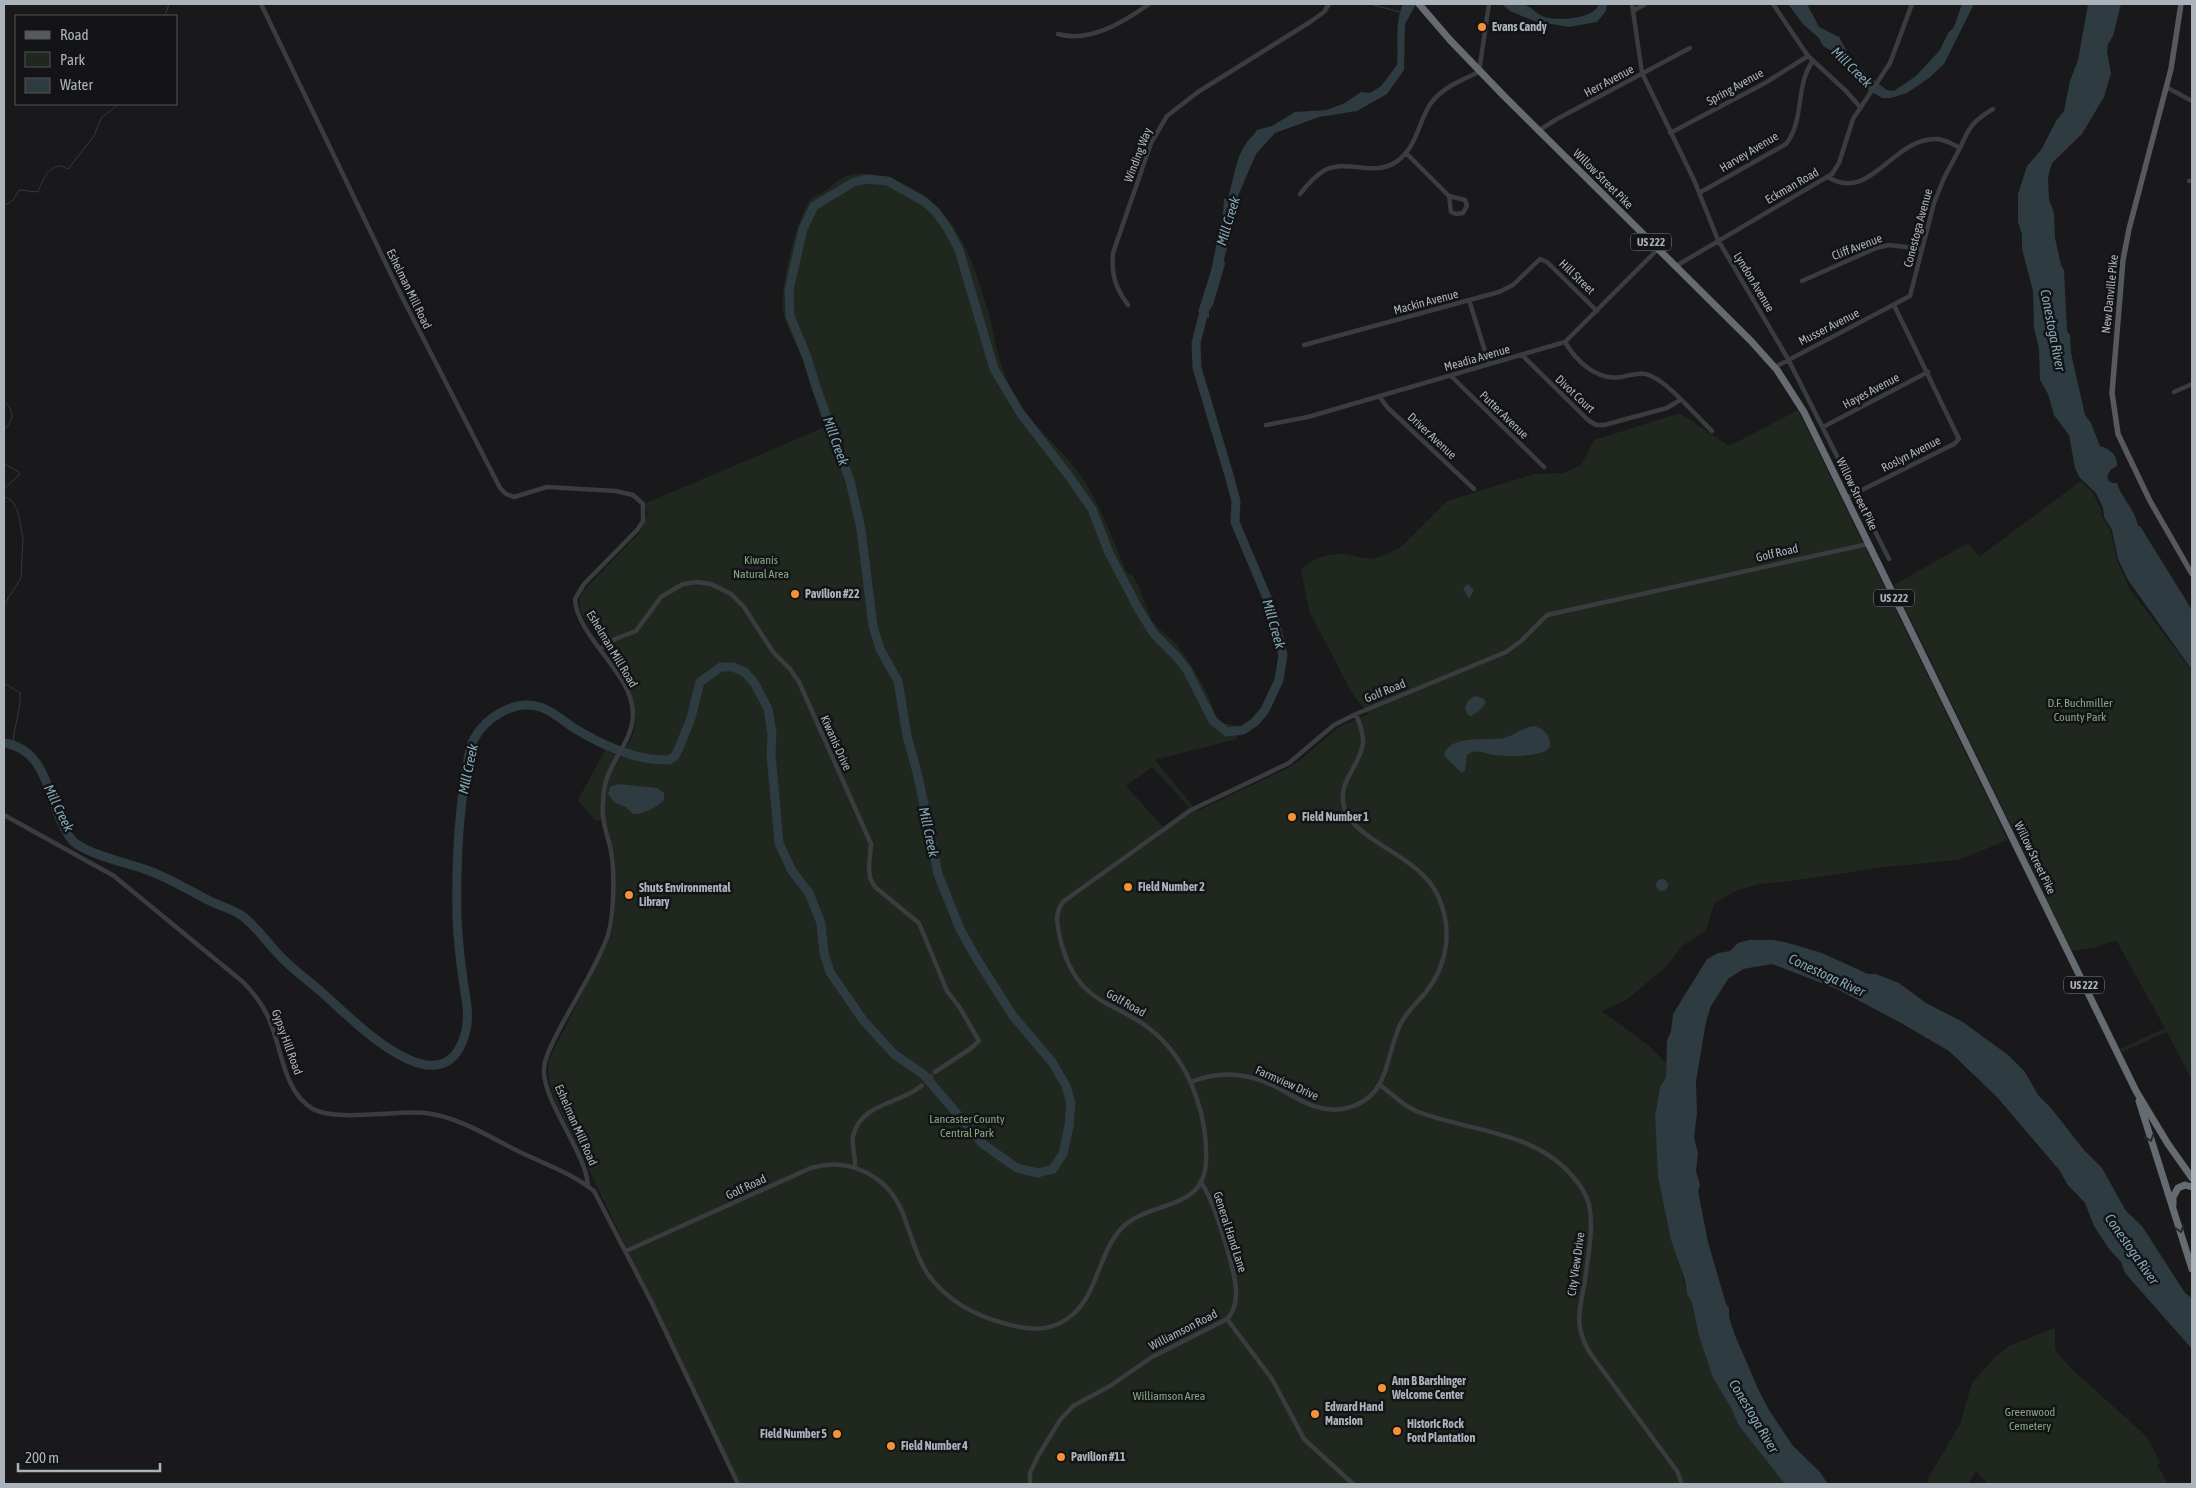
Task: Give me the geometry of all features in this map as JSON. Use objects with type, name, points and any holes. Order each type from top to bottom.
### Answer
[{"type":"highway","name":"Willow Street Pike","points":[[1421,7],[1480,72],[1538,131],[1676,266],[1775,367],[1804,412],[2136,1091],[2168,1144],[2192,1178]]},
{"type":"highway","name":"Willow Street Pike","points":[[2136,1091],[2168,1198],[2173,1208],[2192,1269]]},
{"type":"highway","points":[[2173,1208],[2173,1197],[2178,1188],[2192,1187]]},
{"type":"main road","name":"New Danville Pike","points":[[2181,4],[2175,50],[2129,229],[2123,260],[2112,394],[2116,422],[2122,441],[2150,501],[2192,574]]},
{"type":"street","name":"Eshelman Mill Road","points":[[261,4],[401,295],[500,488],[506,494],[514,497],[547,487],[616,491],[633,495],[643,504],[643,521],[638,529],[584,584],[575,599],[579,615],[621,680],[632,703],[633,714],[628,739],[606,781],[602,805],[604,825],[612,856],[611,926],[598,957],[554,1041],[544,1066],[547,1086],[586,1173],[588,1186],[597,1196],[626,1251],[738,1484]]},
{"type":"street","points":[[1058,34],[1073,36],[1112,27],[1149,4]]},
{"type":"street","name":"Winding Way","points":[[1128,304],[1116,288],[1112,267],[1113,253],[1151,143],[1162,123],[1183,102],[1310,22],[1324,12],[1328,4]]},
{"type":"street","name":"Lyndon Avenue","points":[[1632,4],[1643,74],[1699,193],[1718,240],[1788,359],[1889,559]]},
{"type":"street","points":[[1634,11],[1645,4]]},
{"type":"street","points":[[1773,4],[1808,56],[1846,91],[1860,107]]},
{"type":"street","name":"Eckman Road","points":[[1676,266],[1828,177],[1840,163],[1851,123],[1890,63],[1912,4]]},
{"type":"street","points":[[1300,194],[1314,178],[1326,170],[1341,166],[1368,170],[1382,168],[1396,162],[1406,153],[1426,112],[1437,97],[1450,86],[1480,72],[1489,5]]},
{"type":"street","name":"Herr Avenue","points":[[1538,131],[1690,48]]},
{"type":"street","name":"Spring Avenue","points":[[1670,133],[1765,83],[1808,56]]},
{"type":"street","name":"Harvey Avenue","points":[[1699,193],[1786,144],[1792,135],[1806,71],[1813,61]]},
{"type":"street","points":[[2166,87],[2192,101]]},
{"type":"street","name":"Conestoga Avenue","points":[[1894,305],[1912,293],[1938,189],[1960,148],[1968,128],[1978,118],[1993,109]]},
{"type":"street","points":[[1828,177],[1845,184],[1863,180],[1882,168],[1903,149],[1930,140],[1943,140],[1960,148]]},
{"type":"street","points":[[1406,153],[1449,196],[1465,200],[1467,206],[1463,213],[1456,214],[1451,212],[1449,196]]},
{"type":"street","name":"Cliff Avenue","points":[[1802,281],[1876,248],[1889,245],[1922,249]]},
{"type":"street","name":"Meadia Avenue","points":[[1266,425],[1308,417],[1565,342],[1658,249]]},
{"type":"street","name":"Hill Street","points":[[1542,259],[1597,311]]},
{"type":"street","name":"Mackin Avenue","points":[[1304,344],[1509,288],[1542,259]]},
{"type":"street","points":[[1469,300],[1489,364]]},
{"type":"street","points":[[1894,305],[1928,372]]},
{"type":"street","name":"Musser Avenue","points":[[1775,367],[1894,305]]},
{"type":"street","points":[[1565,342],[1584,365],[1596,373],[1616,378],[1647,374],[1657,380],[1712,431]]},
{"type":"street","name":"Divot Court","points":[[1522,355],[1588,420],[1596,425],[1604,425],[1667,408],[1680,400]]},
{"type":"street","name":"Roslyn Avenue","points":[[1846,498],[1958,441],[1958,435],[1928,372]]},
{"type":"street","name":"Hayes Avenue","points":[[1823,427],[1928,372]]},
{"type":"street","name":"Putter Avenue","points":[[1451,376],[1544,468]]},
{"type":"street","points":[[2174,392],[2192,384]]},
{"type":"street","name":"Driver Avenue","points":[[1379,396],[1387,407],[1474,489]]},
{"type":"street","name":"Golf Road","points":[[626,1251],[812,1168],[827,1164],[854,1167],[871,1175],[893,1194],[901,1209],[916,1254],[928,1274],[943,1291],[959,1304],[977,1314],[1006,1324],[1031,1329],[1043,1329],[1059,1324],[1078,1309],[1091,1290],[1113,1240],[1125,1225],[1146,1212],[1184,1199],[1200,1182],[1206,1163],[1205,1146],[1191,1082],[1176,1057],[1157,1035],[1134,1018],[1100,1002],[1083,987],[1074,975],[1066,958],[1056,917],[1058,908],[1078,890],[1191,810],[1289,763],[1334,725],[1356,714],[1506,652],[1521,642],[1542,618],[1551,614],[1868,544]]},
{"type":"street","name":"Kiwanis Drive","points":[[600,649],[609,642],[636,631],[661,598],[683,584],[697,582],[711,584],[736,598],[749,614],[765,642],[790,669],[799,682],[871,844],[868,867],[870,878],[875,887],[920,923],[947,991],[960,1008],[979,1041],[935,1072]]},
{"type":"street","name":"Farmview Drive","points":[[1191,1082],[1220,1074],[1251,1077],[1268,1083],[1312,1106],[1333,1110],[1360,1102],[1380,1085],[1387,1072],[1398,1030],[1404,1017],[1429,988],[1441,967],[1446,951],[1447,928],[1441,903],[1426,877],[1410,863],[1360,830],[1349,818],[1345,809],[1343,796],[1345,783],[1357,760],[1363,742],[1356,714]]},
{"type":"street","name":"Gypsy Hill Road","points":[[4,815],[114,876],[243,982],[259,1000],[268,1016],[296,1092],[313,1108],[337,1114],[407,1112],[439,1116],[478,1132],[588,1186]]},
{"type":"street","name":"City View Drive","points":[[1380,1085],[1405,1104],[1421,1113],[1495,1132],[1537,1148],[1563,1166],[1580,1186],[1589,1205],[1591,1228],[1578,1315],[1579,1331],[1590,1353],[1677,1471],[1682,1484]]},
{"type":"street","points":[[854,1167],[853,1139],[856,1128],[862,1119],[874,1109],[920,1087]]},
{"type":"street","name":"General Hand Lane","points":[[1200,1182],[1208,1194],[1235,1282],[1235,1305],[1227,1319]]},
{"type":"street","name":"Williamson Road","points":[[1030,1484],[1030,1473],[1038,1456],[1060,1420],[1073,1406],[1110,1386],[1152,1357],[1227,1319],[1272,1378],[1304,1439],[1354,1484]]},
{"type":"green space","name":"Lancaster County Central Park","points":[[870,174],[893,180],[913,189],[930,201],[956,231],[975,270],[990,317],[1001,365],[1015,396],[1029,416],[1069,460],[1084,481],[1104,518],[1126,571],[1133,576],[1139,587],[1152,621],[1177,644],[1207,693],[1216,716],[1223,723],[1239,726],[1237,739],[1155,760],[1197,811],[1284,770],[1300,760],[1339,727],[1368,714],[1352,693],[1309,611],[1301,569],[1310,562],[1333,554],[1345,554],[1360,558],[1382,556],[1401,547],[1447,501],[1534,474],[1563,473],[1581,465],[1594,440],[1680,413],[1729,446],[1798,410],[2008,840],[1958,860],[1885,867],[1759,884],[1733,892],[1714,904],[1706,931],[1682,946],[1667,966],[1625,1001],[1602,1011],[1649,1046],[1666,1063],[1666,1077],[1660,1087],[1655,1116],[1658,1165],[1687,1294],[1692,1303],[1699,1336],[1713,1378],[1730,1406],[1739,1426],[1785,1484],[740,1484],[554,1098],[549,1079],[549,1059],[609,941],[615,914],[615,861],[606,821],[595,820],[578,800],[605,750],[621,758],[631,739],[635,726],[632,697],[626,682],[581,612],[579,599],[583,591],[642,530],[647,515],[646,503],[825,427],[804,363],[784,317],[782,301],[786,270],[795,235],[806,207],[812,198],[848,175]],"holes":[[[1152,767],[1189,807],[1163,827],[1126,786]]]},
{"type":"green space","name":"D.F. Buchmiller County Park","points":[[2081,481],[2093,493],[2102,516],[2110,529],[2117,560],[2130,589],[2192,671],[2192,1080],[2167,1032],[2122,1052],[2120,1049],[2165,1028],[2116,940],[2097,947],[2072,951],[1894,585],[1968,543],[1979,557]]},
{"type":"green space","name":"Greenwood Cemetery","points":[[2055,1328],[2055,1347],[2057,1353],[2074,1371],[2146,1436],[2161,1463],[2157,1464],[2168,1484],[1988,1484],[1976,1471],[1968,1484],[1928,1484],[1927,1480],[1960,1424],[1972,1383],[1995,1357],[2009,1346]]},
{"type":"water","name":"Mill Creek","points":[[1403,4],[1416,4],[1405,24],[1404,70],[1387,94],[1357,111],[1319,117],[1275,133],[1256,154],[1237,198],[1237,211],[1233,219],[1232,231],[1224,259],[1225,264],[1213,305],[1209,311],[1209,318],[1198,312],[1211,271],[1223,213],[1224,199],[1228,198],[1237,162],[1243,148],[1257,130],[1272,126],[1295,112],[1327,110],[1345,103],[1361,92],[1370,93],[1381,86],[1397,65],[1398,27]]},
{"type":"water","points":[[1502,4],[1524,5],[1542,16],[1565,19],[1583,16],[1596,9],[1599,4],[1607,4],[1606,11],[1597,22],[1569,27],[1541,24],[1510,11]]},
{"type":"water","name":"Mill Creek","points":[[1788,4],[1807,4],[1819,27],[1839,37],[1851,59],[1867,75],[1887,90],[1894,91],[1916,76],[1940,50],[1948,33],[1954,27],[1962,4],[1974,4],[1944,64],[1929,78],[1907,93],[1891,98],[1882,98],[1867,89],[1851,72],[1850,68],[1842,63],[1840,56],[1823,46],[1819,38],[1803,24]]},
{"type":"water","name":"Conestoga River","points":[[2088,4],[2121,4],[2113,36],[2108,44],[2107,52],[2111,73],[2104,97],[2082,134],[2052,163],[2048,177],[2049,199],[2054,213],[2055,238],[2061,265],[2064,270],[2067,331],[2070,335],[2071,353],[2085,415],[2091,423],[2100,446],[2110,451],[2115,456],[2117,462],[2117,466],[2112,468],[2108,475],[2108,480],[2112,483],[2117,483],[2135,515],[2138,526],[2140,526],[2192,610],[2192,670],[2128,580],[2118,559],[2112,530],[2104,517],[2103,508],[2096,493],[2080,478],[2075,468],[2069,435],[2054,415],[2048,394],[2040,380],[2039,349],[2034,328],[2033,291],[2022,249],[2022,234],[2018,222],[2018,194],[2027,166],[2041,150],[2056,121],[2064,111],[2070,81],[2078,60]]},
{"type":"water","points":[[1468,584],[1474,590],[1469,599],[1463,588]]},
{"type":"water","points":[[1474,696],[1483,698],[1486,703],[1471,716],[1468,715],[1465,708],[1468,701]]},
{"type":"water","points":[[1534,726],[1544,731],[1550,739],[1550,747],[1546,751],[1531,755],[1512,756],[1473,752],[1467,755],[1465,770],[1462,773],[1444,756],[1452,744],[1460,741],[1504,738]]},
{"type":"water","points":[[618,784],[657,788],[664,793],[664,800],[650,810],[633,814],[626,807],[615,803],[608,794],[610,787]]},
{"type":"water","points":[[1664,879],[1667,880],[1667,890],[1660,891],[1657,890],[1656,883],[1657,880]]},
{"type":"water","name":"Conestoga River","points":[[1749,940],[1785,942],[1822,953],[1868,974],[1876,974],[1899,983],[1926,1003],[1963,1022],[2008,1055],[2025,1072],[2038,1095],[2051,1108],[2084,1150],[2102,1168],[2126,1211],[2142,1226],[2185,1293],[2192,1298],[2192,1349],[2125,1273],[2121,1262],[2109,1249],[2094,1226],[2085,1203],[2067,1184],[2060,1171],[1997,1097],[1949,1051],[1837,989],[1772,964],[1743,969],[1728,979],[1711,1006],[1706,1022],[1696,1081],[1697,1113],[1694,1138],[1698,1153],[1696,1171],[1700,1185],[1698,1191],[1708,1242],[1726,1304],[1729,1308],[1729,1317],[1734,1333],[1769,1410],[1793,1446],[1819,1471],[1828,1484],[1785,1484],[1739,1426],[1730,1406],[1713,1378],[1699,1336],[1692,1303],[1687,1294],[1685,1280],[1671,1240],[1658,1176],[1655,1116],[1660,1087],[1666,1077],[1667,1041],[1671,1031],[1673,1014],[1707,959],[1718,953],[1730,951],[1738,943]]},
{"type":"waterway","points":[[165,15],[169,4]]},
{"type":"waterway","points":[[1370,4],[1400,12]]},
{"type":"waterway","points":[[4,206],[13,200],[19,190],[38,192],[41,184],[52,169],[60,166],[68,169],[94,136],[101,118],[118,105]]},
{"type":"waterway","name":"Mill Creek","points":[[4,743],[20,748],[31,757],[40,769],[64,827],[72,840],[78,845],[95,853],[161,876],[241,915],[253,925],[289,965],[378,1041],[400,1055],[421,1064],[440,1064],[455,1054],[466,1030],[468,1017],[457,926],[457,863],[459,826],[466,771],[471,746],[479,731],[502,712],[511,708],[530,705],[549,711],[574,728],[619,751],[644,758],[669,760],[675,756],[691,718],[700,682],[721,667],[733,667],[745,672],[755,684],[768,709],[772,734],[771,754],[779,843],[792,871],[809,893],[821,923],[824,953],[830,972],[863,1020],[894,1054],[923,1074],[983,1144],[1017,1168],[1038,1173],[1053,1169],[1063,1154],[1069,1126],[1071,1103],[1066,1086],[1052,1062],[1013,1016],[978,961],[960,929],[938,874],[918,776],[907,736],[898,681],[880,649],[873,626],[861,529],[850,481],[807,357],[790,316],[789,290],[803,229],[814,206],[854,182],[866,179],[888,181],[925,202],[936,212],[959,250],[994,369],[1021,414],[1092,509],[1109,553],[1154,634],[1187,670],[1213,721],[1227,732],[1243,730],[1255,722],[1265,710],[1279,680],[1283,655],[1273,612],[1235,522],[1236,501],[1197,368],[1196,343],[1206,304]]},
{"type":"waterway","points":[[4,401],[10,408],[12,416],[10,423],[4,430]]},
{"type":"waterway","points":[[4,464],[19,472],[19,475],[4,489]]},
{"type":"waterway","points":[[4,496],[13,502],[18,512],[23,538],[21,578],[4,605]]},
{"type":"waterway","points":[[4,683],[20,693],[20,705],[13,745]]},
{"type":"tunnel","points":[[920,1087],[935,1072]]},
{"type":"place","name":"Evans Candy","points":[[1482,27]]},
{"type":"place","name":"Pavilion #22","points":[[795,594]]},
{"type":"place","name":"Field Number 1","points":[[1292,817]]},
{"type":"place","name":"Field Number 2","points":[[1128,887]]},
{"type":"place","name":"Shuts Environmental Library","points":[[629,895]]},
{"type":"place","name":"Ann B Barshinger Welcome Center","points":[[1382,1388]]},
{"type":"place","name":"Edward Hand Mansion","points":[[1315,1414]]},
{"type":"place","name":"Historic Rock Ford Plantation","points":[[1397,1431]]},
{"type":"place","name":"Field Number 5","points":[[837,1434]]},
{"type":"place","name":"Field Number 4","points":[[891,1446]]},
{"type":"place","name":"Pavilion #11","points":[[1061,1457]]},
{"type":"park label","name":"Kiwanis Natural Area","points":[[761,567]]},
{"type":"park label","name":"Williamson Area","points":[[1169,1396]]}]
